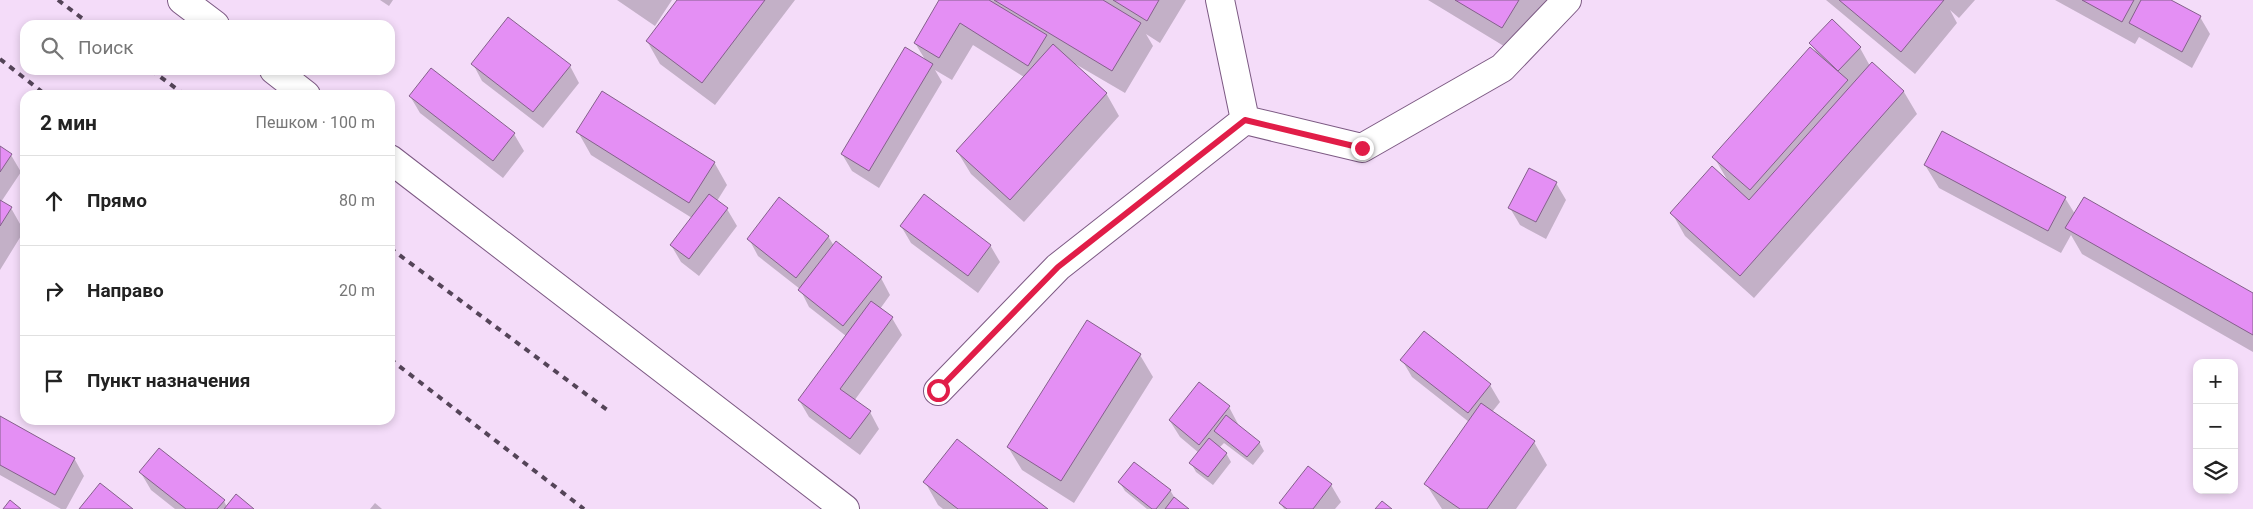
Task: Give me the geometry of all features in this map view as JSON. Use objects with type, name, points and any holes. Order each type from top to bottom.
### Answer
[{"type":"street","points":[[182,0],[208,20]]},
{"type":"street","points":[[1220,0],[1245,120]]},
{"type":"street","points":[[1245,120],[1362,148],[1502,68],[1567,0]]},
{"type":"street","points":[[280,75],[300,90]]},
{"type":"street","points":[[938,390],[1058,267],[1245,120]]},
{"type":"street","points":[[395,163],[845,509]]},
{"type":"building","points":[[677,0],[765,0],[702,83],[646,41]]},
{"type":"building","points":[[939,0],[989,0],[1047,35],[1028,66],[960,23],[939,58],[914,43]]},
{"type":"building","points":[[994,0],[1103,0],[1141,23],[1112,71]]},
{"type":"building","points":[[1113,0],[1159,0],[1147,21]]},
{"type":"building","points":[[1455,0],[1519,0],[1502,28]]},
{"type":"building","points":[[1839,0],[1944,0],[1901,52]]},
{"type":"building","points":[[2082,0],[2134,0],[2122,22]]},
{"type":"building","points":[[2141,0],[2171,0],[2201,16],[2182,52],[2129,23]]},
{"type":"building","points":[[508,17],[571,65],[533,112],[471,64]]},
{"type":"building","points":[[1832,19],[1861,47],[1838,71],[1809,43]]},
{"type":"building","points":[[1053,44],[1107,93],[1010,200],[956,151]]},
{"type":"building","points":[[905,47],[933,64],[869,171],[841,154]]},
{"type":"building","points":[[1810,47],[1848,80],[1750,190],[1712,157]]},
{"type":"building","points":[[1872,62],[1904,91],[1740,276],[1670,213],[1712,166],[1749,200]]},
{"type":"building","points":[[431,68],[515,133],[493,161],[409,96]]},
{"type":"building","points":[[602,91],[715,162],[689,203],[576,132]]},
{"type":"building","points":[[1942,131],[2066,197],[2048,231],[1924,165]]},
{"type":"building","points":[[0,146],[12,154],[0,172]]},
{"type":"building","points":[[1529,168],[1557,182],[1536,222],[1508,208]]},
{"type":"building","points":[[709,194],[728,208],[689,259],[670,245]]},
{"type":"building","points":[[924,194],[991,245],[968,276],[900,226]]},
{"type":"building","points":[[779,197],[829,236],[796,278],[747,239]]},
{"type":"building","points":[[2084,197],[2253,293],[2253,335],[2065,228]]},
{"type":"building","points":[[0,200],[12,207],[0,226]]},
{"type":"building","points":[[836,241],[882,277],[843,326],[798,290]]},
{"type":"building","points":[[871,301],[893,317],[840,389],[871,411],[850,439],[798,400]]},
{"type":"building","points":[[1087,320],[1141,354],[1061,481],[1007,447]]},
{"type":"building","points":[[1424,331],[1491,384],[1468,413],[1400,360]]},
{"type":"building","points":[[1199,382],[1230,406],[1199,445],[1169,420]]},
{"type":"building","points":[[1481,403],[1535,441],[1487,509],[1460,509],[1424,484]]},
{"type":"building","points":[[1226,415],[1260,442],[1247,457],[1214,431]]},
{"type":"building","points":[[0,416],[75,458],[55,495],[0,465]]},
{"type":"building","points":[[1209,438],[1227,453],[1208,477],[1189,463]]},
{"type":"building","points":[[957,439],[1048,509],[958,509],[923,482]]},
{"type":"building","points":[[159,448],[225,500],[217,509],[186,509],[139,472]]},
{"type":"building","points":[[1134,462],[1171,490],[1156,509],[1152,509],[1118,482]]},
{"type":"building","points":[[1308,466],[1332,484],[1313,509],[1287,509],[1279,503]]},
{"type":"building","points":[[100,483],[133,509],[79,509]]},
{"type":"building","points":[[236,494],[254,509],[224,509]]},
{"type":"building","points":[[1174,497],[1189,509],[1165,509]]},
{"type":"building","points":[[10,500],[21,509],[3,509]]},
{"type":"building","points":[[1382,501],[1392,509],[1375,509]]},
{"type":"railway","points":[[58,0],[84,20]]},
{"type":"railway","points":[[0,59],[20,75]]},
{"type":"railway","points":[[20,75],[40,90]]},
{"type":"railway","points":[[158,75],[178,90]]},
{"type":"railway","points":[[395,252],[610,412]]},
{"type":"railway","points":[[395,363],[584,509]]},
{"type":"route","points":[[938,390],[1058,267],[1245,120],[1362,148]]}]
